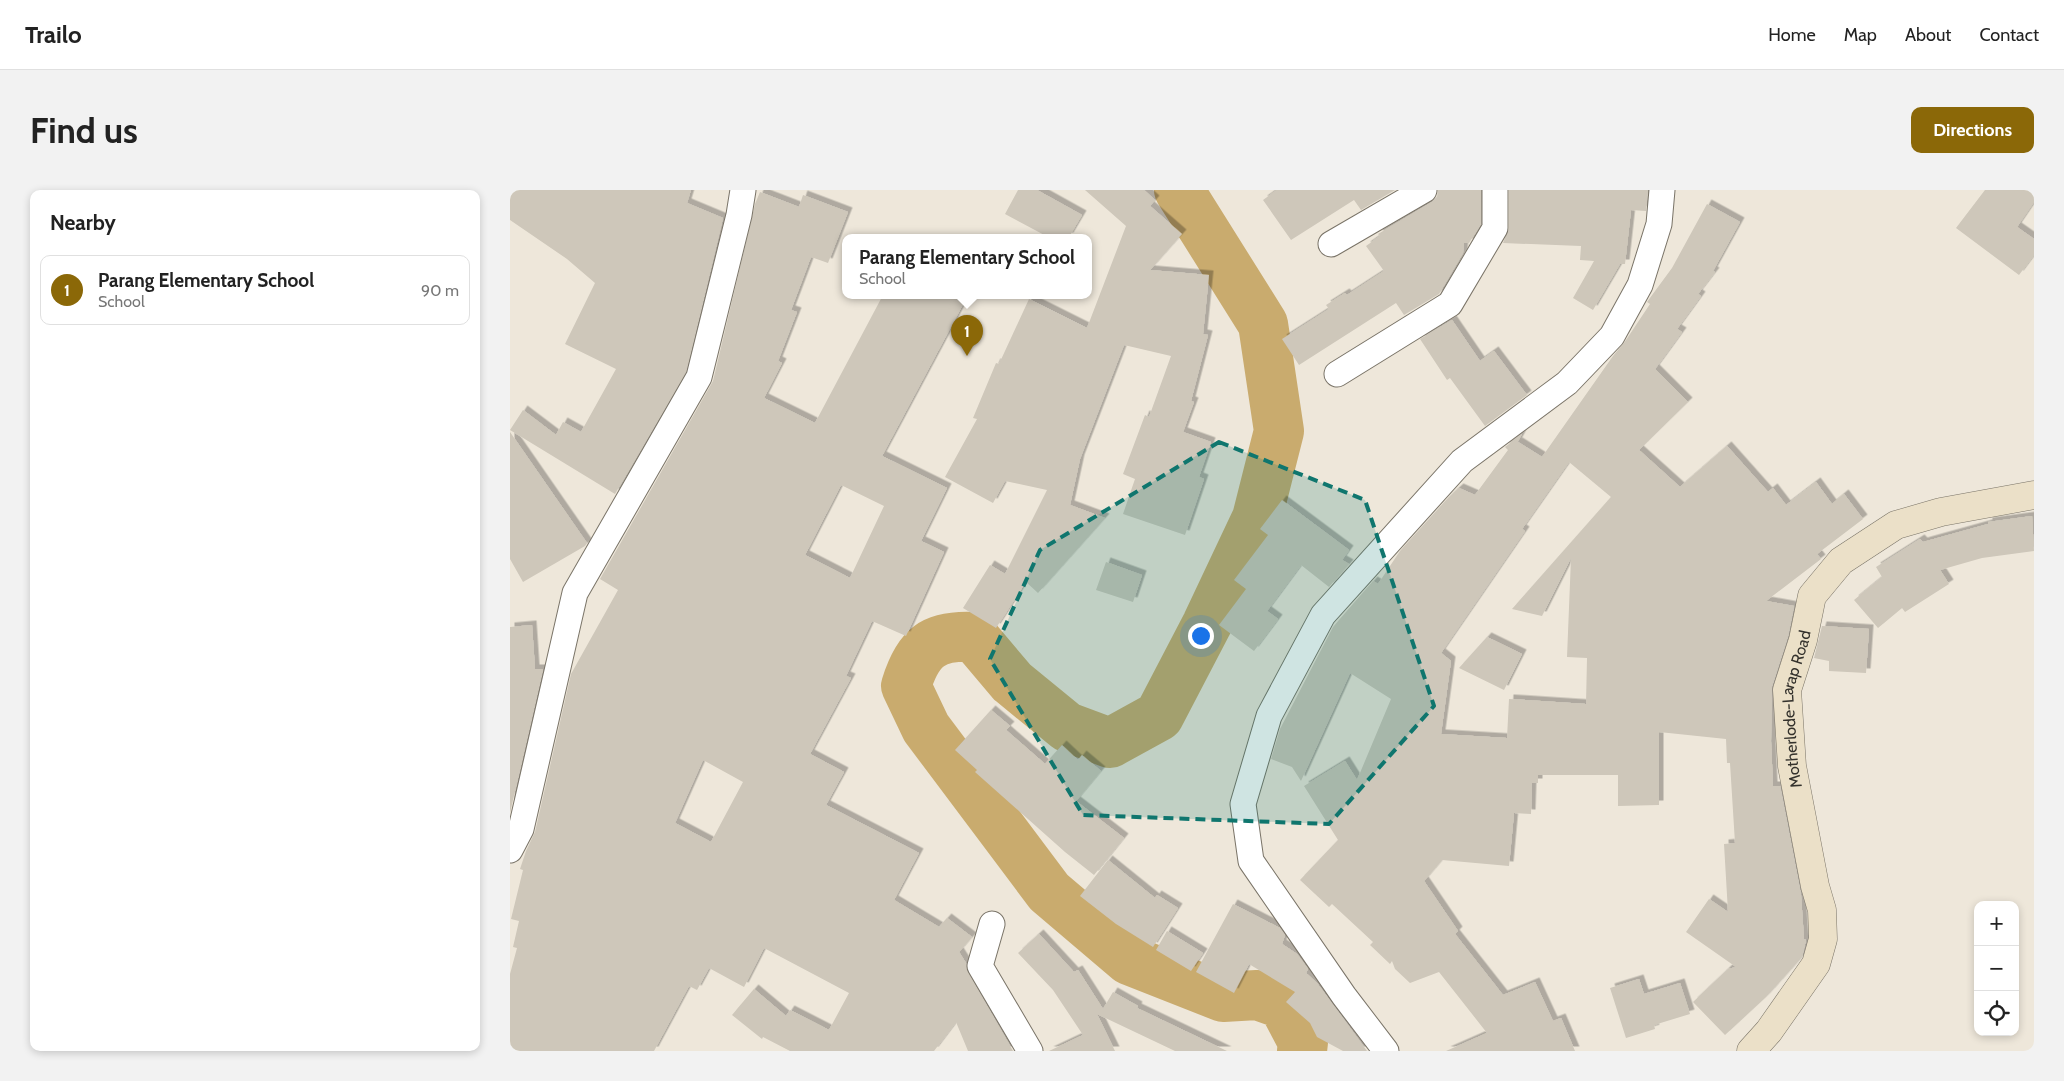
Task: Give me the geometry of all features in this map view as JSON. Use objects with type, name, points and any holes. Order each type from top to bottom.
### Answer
[{"type":"street","points":[[510,850],[521,829],[575,593],[699,376],[739,215],[743,190]]},
{"type":"street","points":[[1331,244],[1424,190]]},
{"type":"street","points":[[1337,374],[1450,304],[1495,228],[1495,190]]},
{"type":"street","points":[[1386,1051],[1344,996],[1251,861],[1243,804],[1269,716],[1323,615],[1455,468],[1567,382],[1612,336],[1640,285],[1659,224],[1662,190]]},
{"type":"street","name":"Motherlode-Larap Road","points":[[1751,1051],[1769,1031],[1816,964],[1823,939],[1822,910],[1792,766],[1788,690],[1803,640],[1812,596],[1841,561],[1896,526],[1941,512],[2034,496]]},
{"type":"street","points":[[992,924],[980,966],[1030,1051]]},
{"type":"highlighted area","points":[[1219,442],[1365,500],[1434,706],[1329,824],[1083,815],[990,659],[1040,550]]},
{"type":"building","points":[[510,190],[691,190],[687,203],[723,218],[686,372],[615,494],[510,430],[523,410],[556,435],[563,422],[581,432],[616,369],[565,344],[595,283],[567,259],[510,220]]},
{"type":"building","points":[[1018,190],[1037,190],[1082,215],[1071,234],[1042,234],[1005,214]]},
{"type":"building","points":[[1085,190],[1144,190],[1155,200],[1150,206],[1182,234],[1150,270],[1209,275],[1203,334],[1208,335],[1191,401],[1194,402],[1183,432],[1211,442],[1199,477],[1204,479],[1185,535],[1123,514],[1135,479],[1123,474],[1145,415],[1149,417],[1171,356],[1124,345],[1080,459],[1070,505],[1105,518],[1038,593],[1026,582],[996,628],[963,608],[990,565],[1005,574],[1047,490],[1005,481],[993,503],[945,477],[977,419],[973,418],[996,363],[999,364],[1029,299],[1087,328],[1126,226]]},
{"type":"building","points":[[1277,190],[1395,190],[1361,210],[1354,200],[1291,240],[1263,200]]},
{"type":"building","points":[[1438,190],[1481,190],[1481,224],[1469,243],[1464,243],[1463,253],[1439,294],[1404,315],[1396,303],[1299,365],[1282,339],[1329,309],[1326,305],[1345,293],[1347,295],[1384,271],[1366,246],[1380,236],[1378,234],[1432,202],[1437,197]]},
{"type":"building","points":[[1509,190],[1648,190],[1646,211],[1631,210],[1625,264],[1620,264],[1593,310],[1573,298],[1594,261],[1580,260],[1581,246],[1503,243],[1509,228]]},
{"type":"building","points":[[1985,190],[2034,190],[2034,202],[2017,227],[2034,239],[2034,255],[2019,275],[1956,228]]},
{"type":"building","points":[[760,192],[799,207],[803,195],[848,212],[828,263],[811,257],[791,310],[797,312],[778,361],[782,363],[764,398],[815,423],[881,299],[966,299],[882,456],[947,488],[921,541],[944,552],[906,636],[872,621],[846,676],[851,678],[810,754],[844,772],[826,805],[919,853],[894,900],[939,927],[947,918],[972,937],[959,952],[966,963],[968,973],[1013,1051],[968,1051],[956,1022],[934,1051],[790,1051],[763,1037],[762,1039],[732,1015],[754,989],[786,1016],[790,1010],[829,1030],[849,993],[764,948],[744,987],[709,968],[697,990],[689,986],[654,1051],[510,1051],[510,974],[517,948],[513,947],[519,921],[511,919],[523,870],[520,869],[535,832],[571,674],[618,590],[600,579],[713,381],[755,204]],"holes":[[[841,485],[884,506],[850,578],[805,555]],[[703,760],[743,782],[711,842],[675,823]]]},
{"type":"building","points":[[1707,204],[1740,222],[1713,271],[1715,272],[1698,294],[1701,296],[1677,329],[1682,332],[1655,369],[1688,402],[1639,450],[1680,487],[1727,446],[1768,492],[1773,488],[1786,505],[1816,482],[1832,504],[1844,494],[1863,519],[1817,554],[1821,559],[1766,601],[1794,606],[1788,636],[1772,686],[1771,741],[1773,786],[1780,786],[1801,895],[1804,939],[1806,940],[1802,957],[1766,997],[1725,1035],[1693,1002],[1728,969],[1736,967],[1686,932],[1709,899],[1728,912],[1724,844],[1735,843],[1730,763],[1727,763],[1726,739],[1659,732],[1659,805],[1618,806],[1618,775],[1538,775],[1538,783],[1532,783],[1531,814],[1514,813],[1509,866],[1442,860],[1424,881],[1458,931],[1455,934],[1503,995],[1535,982],[1553,1021],[1561,1018],[1575,1051],[1446,1051],[1487,1033],[1439,972],[1410,983],[1395,969],[1392,961],[1390,964],[1370,945],[1373,942],[1332,904],[1329,907],[1300,880],[1338,840],[1304,786],[1345,761],[1357,780],[1391,699],[1350,673],[1301,781],[1292,767],[1271,759],[1280,729],[1333,627],[1373,581],[1378,584],[1400,551],[1449,497],[1459,488],[1475,495],[1508,450],[1505,447],[1522,434],[1517,443],[1542,457],[1624,343],[1650,304],[1647,302],[1672,268]],"holes":[[[1569,462],[1611,497],[1512,609],[1542,616],[1571,558],[1567,657],[1587,658],[1586,704],[1509,699],[1507,738],[1441,734],[1451,661],[1441,653],[1525,531],[1522,529]]]},
{"type":"building","points":[[1452,320],[1480,361],[1494,351],[1527,395],[1485,426],[1450,378],[1447,380],[1420,339]]},
{"type":"building","points":[[510,432],[587,543],[585,546],[523,582],[510,559]]},
{"type":"building","points":[[1282,500],[1349,550],[1342,560],[1349,564],[1329,587],[1301,565],[1267,611],[1278,619],[1254,651],[1219,625],[1246,589],[1234,580],[1268,535],[1260,529]]},
{"type":"building","points":[[2032,516],[2034,551],[1982,558],[1940,570],[1949,584],[1905,612],[1902,608],[1878,628],[1854,600],[1882,577],[1876,567],[1920,539],[1923,542],[1988,524],[1988,522]]},
{"type":"building","points":[[1106,562],[1142,575],[1133,602],[1096,590]]},
{"type":"building","points":[[532,625],[535,669],[543,669],[510,813],[510,627]]},
{"type":"building","points":[[1822,626],[1869,629],[1866,673],[1829,671],[1829,661],[1814,658]]},
{"type":"building","points":[[1487,637],[1522,654],[1504,690],[1459,668]]},
{"type":"building","points":[[991,710],[1010,726],[1006,730],[1045,764],[1062,745],[1078,760],[1082,755],[1101,771],[1076,801],[1124,838],[1094,875],[1065,852],[975,772],[977,770],[955,750]]},
{"type":"building","points":[[1108,860],[1155,898],[1157,895],[1178,908],[1153,947],[1116,924],[1080,896]]},
{"type":"building","points":[[1233,904],[1280,928],[1285,935],[1282,944],[1297,954],[1308,969],[1306,973],[1317,983],[1367,1051],[1343,1051],[1317,1037],[1310,1023],[1286,1002],[1295,992],[1249,964],[1234,993],[1196,972]]},
{"type":"building","points":[[1167,931],[1203,953],[1191,971],[1156,950]]},
{"type":"building","points":[[1039,934],[1074,972],[1078,970],[1103,1009],[1113,992],[1138,1006],[1137,1008],[1227,1051],[1175,1051],[1097,1014],[1115,1051],[1049,1051],[1083,1035],[1053,990],[1018,953]]},
{"type":"building","points":[[1639,979],[1644,994],[1680,983],[1690,1014],[1654,1025],[1655,1029],[1626,1038],[1610,988]]},
{"type":"waterway","points":[[1179,190],[1263,324],[1279,431],[1257,518],[1207,624],[1159,716],[1110,743],[1067,727],[1012,682],[974,637],[948,638],[929,646],[916,662],[906,686],[926,728],[1049,892],[1129,960],[1223,997],[1257,995],[1283,1004],[1303,1042],[1302,1051]]},
{"type":"place","name":"Parang Elementary School","points":[[967,356]]}]
